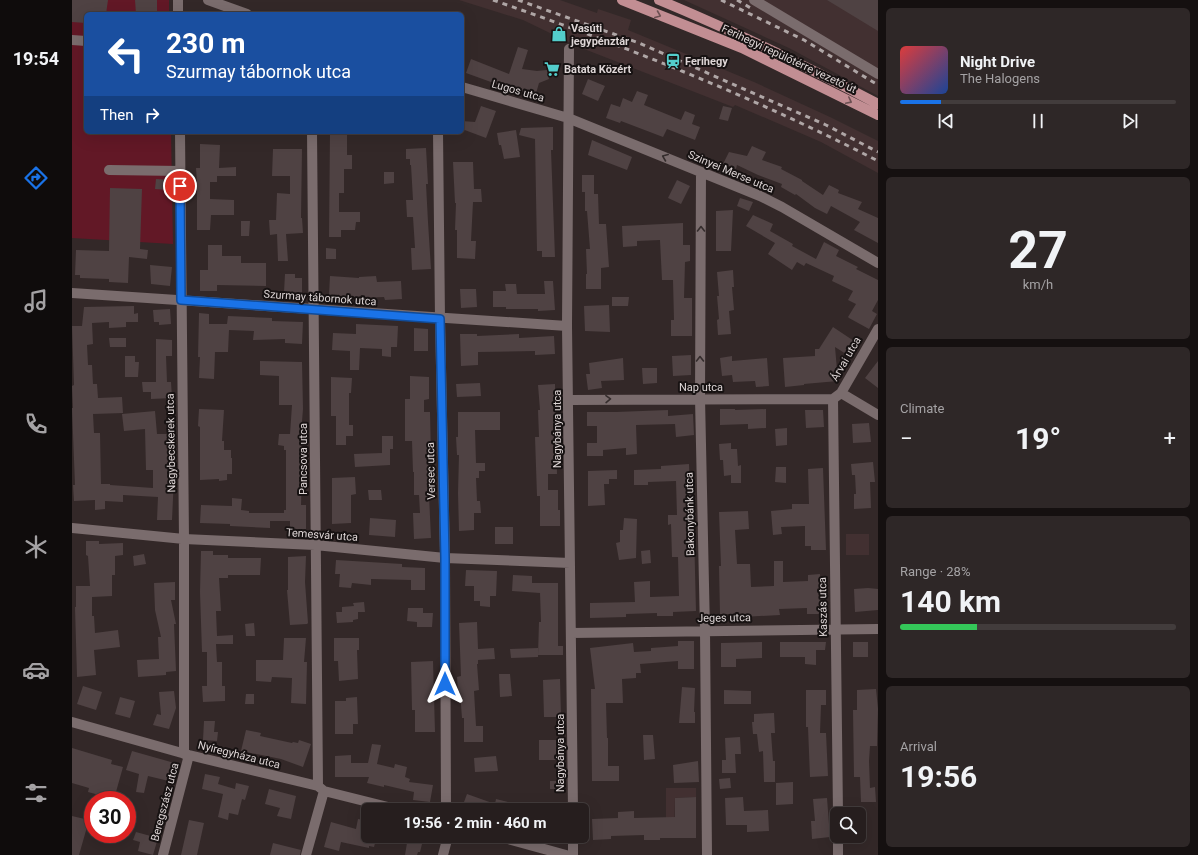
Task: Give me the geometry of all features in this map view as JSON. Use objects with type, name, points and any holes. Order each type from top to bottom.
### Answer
[{"type":"main road","name":"Ferihegyi repülőtérre vezető út","points":[[622,0],[742,48],[878,116]]},
{"type":"main road","name":"Ferihegyi repülőtérre vezető út","points":[[659,0],[740,35],[823,75],[878,104]]},
{"type":"street","points":[[178,0],[178,12]]},
{"type":"street","points":[[208,0],[241,12]]},
{"type":"street","points":[[754,0],[878,74]]},
{"type":"street","points":[[72,40],[84,41]]},
{"type":"street","name":"Nagybánya utca","points":[[568,49],[567,326],[573,803]]},
{"type":"street","name":"Lugos utca","points":[[464,89],[568,118]]},
{"type":"street","name":"Szinyei Merse utca","points":[[568,118],[760,196],[782,207],[878,263]]},
{"type":"street","name":"Nagybecskerek utca","points":[[180,134],[187,754]]},
{"type":"street","name":"Pancsova utca","points":[[306,855],[321,788],[315,545],[312,134]]},
{"type":"street","name":"Versec utca","points":[[438,134],[445,558],[446,803]]},
{"type":"street","points":[[110,170],[180,172]]},
{"type":"street","name":"Bakonybánk utca","points":[[701,172],[700,398],[708,855]]},
{"type":"street","name":"Szurmay tábornok utca","points":[[72,293],[440,319],[567,326]]},
{"type":"street","name":"Árvai utca","points":[[837,396],[878,329]]},
{"type":"street","points":[[837,396],[878,415]]},
{"type":"street","name":"Nap utca","points":[[569,400],[837,396]]},
{"type":"street","name":"Kaszás utca","points":[[837,396],[836,629],[838,807]]},
{"type":"street","name":"Temesvár utca","points":[[72,528],[184,538],[315,545],[445,558],[570,563]]},
{"type":"street","name":"Jeges utca","points":[[571,633],[878,629]]},
{"type":"street","name":"Nyíregyháza utca","points":[[72,722],[187,754],[375,803]]},
{"type":"street","name":"Beregszász utca","points":[[163,855],[187,754]]},
{"type":"street","points":[[443,855],[446,843]]},
{"type":"street","points":[[522,843],[566,855]]},
{"type":"street","points":[[573,843],[573,855]]},
{"type":"street","points":[[838,843],[838,855]]},
{"type":"shaded area","points":[[72,0],[169,0],[169,12],[84,12],[84,134],[171,134],[173,244],[72,238]]},
{"type":"shaded area","points":[[459,0],[560,0],[597,13],[598,9],[631,20],[628,30],[754,82],[878,141],[878,173],[821,142],[735,105],[733,107],[579,47],[523,20]]},
{"type":"shaded area","points":[[684,0],[878,0],[878,96],[789,48]]},
{"type":"shaded area","points":[[846,534],[869,534],[869,555],[846,555]]},
{"type":"shaded area","points":[[666,788],[696,788],[696,797],[675,798],[674,838],[666,838]]},
{"type":"building","points":[[72,0],[108,0],[106,12],[84,12],[84,23],[72,22]]},
{"type":"building","points":[[135,0],[157,0],[157,12],[136,12]]},
{"type":"building","points":[[827,0],[878,0],[878,31]]},
{"type":"building","points":[[518,47],[528,50],[522,69],[537,71],[547,70],[549,79],[539,83],[535,97],[503,83],[502,86],[466,73],[471,59],[509,74]]},
{"type":"building","points":[[588,79],[605,86],[598,101],[582,94]]},
{"type":"building","points":[[637,91],[648,95],[644,105],[681,120],[685,111],[695,115],[692,124],[700,127],[695,140],[667,129],[663,137],[621,121],[620,123],[606,118],[611,104],[620,107],[623,98],[632,102]]},
{"type":"building","points":[[481,106],[496,111],[486,138],[464,130],[464,121],[475,122]]},
{"type":"building","points":[[723,106],[732,108],[728,121],[719,119]]},
{"type":"building","points":[[553,127],[553,150],[551,150],[555,257],[542,257],[542,251],[537,251],[535,139],[519,135],[521,128]]},
{"type":"building","points":[[516,130],[520,157],[504,159],[497,133]]},
{"type":"building","points":[[330,134],[347,134],[347,155],[352,155],[352,169],[344,169],[344,193],[339,193],[339,212],[360,212],[360,222],[356,222],[355,230],[341,230],[341,237],[329,237]]},
{"type":"building","points":[[592,140],[632,157],[627,170],[588,155]]},
{"type":"building","points":[[200,144],[220,145],[219,168],[236,167],[236,176],[217,176],[217,182],[210,182],[210,199],[234,200],[234,215],[211,215],[210,230],[197,230],[196,168],[200,168]]},
{"type":"building","points":[[752,146],[766,152],[762,160],[782,167],[781,169],[802,180],[823,195],[829,185],[839,190],[838,193],[862,202],[858,209],[878,218],[878,243],[854,230],[860,222],[831,206],[827,214],[815,208],[796,194],[795,195],[781,187],[782,184],[737,165],[736,169],[723,164],[729,152],[747,156]]},
{"type":"building","points":[[426,148],[428,184],[426,184],[431,269],[412,270],[411,248],[415,248],[413,217],[407,217],[406,200],[413,200],[411,165],[410,159],[406,159],[406,149]]},
{"type":"building","points":[[273,149],[302,149],[301,218],[303,233],[286,234],[288,261],[278,261],[277,234],[270,235],[269,220],[276,220],[277,193],[290,194],[290,176],[272,176]]},
{"type":"building","points":[[453,162],[473,162],[474,189],[481,189],[482,202],[473,202],[471,241],[476,241],[475,259],[457,258],[457,230],[455,230],[456,203]]},
{"type":"building","points":[[384,172],[394,172],[394,183],[384,184]]},
{"type":"building","points":[[582,175],[594,175],[594,194],[598,194],[599,224],[606,224],[609,267],[601,268],[601,289],[586,289],[586,249],[590,249],[587,211],[585,211],[585,192],[582,192]]},
{"type":"building","points":[[156,179],[171,180],[170,190],[155,189]]},
{"type":"building","points":[[677,180],[690,186],[681,204],[668,198]]},
{"type":"building","points":[[110,188],[142,189],[140,249],[148,250],[147,259],[129,257],[128,283],[109,282],[109,279],[80,278],[80,275],[75,275],[76,250],[109,251]]},
{"type":"building","points":[[740,198],[753,202],[749,211],[737,206]]},
{"type":"building","points":[[733,210],[731,251],[716,251],[716,211]]},
{"type":"building","points":[[753,215],[773,224],[770,231],[793,244],[792,246],[816,259],[824,242],[839,250],[836,256],[858,267],[856,269],[878,280],[878,300],[872,311],[877,314],[869,329],[848,317],[856,304],[848,300],[853,291],[832,281],[834,276],[806,263],[804,266],[797,262],[792,270],[768,254],[775,243],[746,226]]},
{"type":"building","points":[[241,221],[250,221],[249,236],[241,236]]},
{"type":"building","points":[[683,223],[683,245],[690,245],[690,261],[685,262],[684,298],[692,298],[692,336],[671,336],[671,320],[674,320],[673,280],[662,280],[660,240],[637,241],[637,246],[623,247],[622,226]]},
{"type":"building","points":[[208,245],[222,245],[222,256],[241,256],[241,263],[266,263],[266,286],[217,285],[217,291],[200,291],[200,270],[208,270]]},
{"type":"building","points":[[326,248],[336,249],[336,259],[326,259]]},
{"type":"building","points":[[150,265],[172,267],[170,286],[151,284]]},
{"type":"building","points":[[733,270],[734,287],[732,287],[734,310],[729,311],[731,334],[718,335],[717,320],[719,319],[717,296],[719,296],[717,272]]},
{"type":"building","points":[[285,274],[295,274],[295,278],[302,278],[302,293],[284,292]]},
{"type":"building","points":[[330,276],[359,278],[376,276],[377,282],[401,281],[402,299],[385,300],[384,297],[359,298],[329,295]]},
{"type":"building","points":[[544,281],[553,281],[555,310],[538,311],[538,309],[506,309],[506,307],[493,307],[493,291],[506,291],[505,284],[516,284],[517,294],[545,294]]},
{"type":"building","points":[[460,289],[476,289],[477,307],[461,308]]},
{"type":"building","points":[[612,297],[629,297],[628,306],[612,306]]},
{"type":"building","points":[[609,305],[610,332],[585,331],[584,306]]},
{"type":"building","points":[[134,306],[134,314],[138,313],[138,322],[126,322],[126,327],[109,328],[109,322],[92,323],[93,344],[87,345],[88,365],[92,365],[93,384],[97,384],[98,398],[122,397],[123,413],[93,414],[94,433],[100,433],[101,484],[153,488],[153,470],[146,470],[145,429],[124,431],[122,414],[155,411],[157,434],[172,434],[174,477],[172,520],[157,520],[158,497],[123,495],[123,502],[105,501],[105,509],[95,510],[95,500],[74,501],[73,485],[75,485],[72,386],[74,385],[72,326],[82,326],[84,307]]},
{"type":"building","points":[[170,309],[171,324],[159,325],[159,322],[154,322],[153,310]]},
{"type":"building","points":[[199,313],[209,314],[209,324],[227,324],[228,316],[272,318],[272,321],[303,322],[302,344],[285,343],[285,339],[253,340],[254,331],[229,330],[228,352],[215,352],[214,379],[199,378]]},
{"type":"building","points":[[356,324],[398,326],[397,347],[391,347],[391,357],[382,356],[382,349],[360,348],[359,370],[350,370],[350,351],[332,350],[333,333],[356,334]]},
{"type":"building","points":[[833,327],[854,341],[846,354],[835,347],[838,381],[785,387],[783,358],[815,356],[815,349],[819,349]]},
{"type":"building","points":[[414,328],[428,329],[428,351],[414,351]]},
{"type":"building","points":[[460,334],[477,334],[477,336],[519,334],[519,338],[554,336],[555,354],[535,355],[535,351],[478,352],[478,365],[461,366]]},
{"type":"building","points":[[109,338],[126,338],[126,347],[110,347]]},
{"type":"building","points":[[156,339],[172,340],[172,356],[166,356],[167,382],[171,382],[172,398],[151,399],[151,392],[143,392],[142,382],[156,382]]},
{"type":"building","points":[[691,355],[691,375],[673,376],[672,356]]},
{"type":"building","points":[[125,356],[135,356],[135,362],[139,362],[138,377],[125,377]]},
{"type":"building","points":[[732,356],[732,361],[767,358],[769,386],[756,387],[755,381],[733,382],[732,375],[722,376],[720,358]]},
{"type":"building","points":[[623,358],[624,380],[601,381],[602,388],[588,390],[586,374],[590,374],[589,363]]},
{"type":"building","points":[[260,361],[302,362],[303,409],[301,434],[306,434],[305,474],[302,474],[301,505],[306,505],[306,529],[290,529],[290,521],[270,521],[270,528],[200,523],[201,505],[232,506],[232,498],[242,499],[241,510],[249,511],[249,513],[284,513],[284,510],[286,510],[286,450],[284,450],[284,446],[278,445],[279,434],[290,434],[292,405],[279,405],[279,376],[260,375]]},
{"type":"building","points":[[878,361],[878,388],[865,378]]},
{"type":"building","points":[[642,368],[657,368],[657,383],[643,384]]},
{"type":"building","points":[[410,376],[429,377],[429,399],[424,400],[424,412],[430,412],[432,495],[429,495],[431,538],[414,539],[413,513],[420,513],[419,495],[414,495],[412,441],[405,441],[405,399],[410,399]]},
{"type":"building","points":[[331,377],[352,378],[351,393],[349,393],[349,425],[353,425],[353,436],[346,436],[346,445],[336,445],[336,416],[331,416]]},
{"type":"building","points":[[480,383],[481,396],[457,397],[456,384]]},
{"type":"building","points":[[555,384],[557,474],[548,474],[548,490],[558,490],[560,526],[540,526],[540,496],[537,496],[535,437],[539,437],[538,410],[540,410],[538,385]]},
{"type":"building","points":[[199,409],[224,410],[222,441],[224,441],[224,450],[231,450],[232,458],[232,474],[227,474],[227,480],[200,480],[200,427],[198,426]]},
{"type":"building","points":[[720,409],[766,409],[766,428],[748,429],[748,424],[720,425]]},
{"type":"building","points":[[668,410],[668,416],[693,414],[694,435],[676,437],[675,424],[636,425],[637,454],[626,455],[626,448],[603,450],[603,456],[587,456],[587,443],[597,443],[597,426],[587,426],[587,412]]},
{"type":"building","points":[[805,410],[823,410],[824,427],[806,428]]},
{"type":"building","points":[[458,412],[500,412],[500,430],[475,430],[476,463],[485,463],[485,471],[479,471],[479,478],[476,478],[477,501],[480,501],[481,513],[474,513],[474,530],[459,531],[459,455],[457,455],[456,437],[458,437]]},
{"type":"building","points":[[869,423],[871,442],[853,443],[852,424]]},
{"type":"building","points":[[787,428],[787,445],[776,446],[775,429]]},
{"type":"building","points":[[382,436],[393,436],[393,449],[390,449],[390,465],[355,467],[354,454],[382,453]]},
{"type":"building","points":[[731,443],[731,449],[737,449],[738,466],[741,465],[741,483],[731,483],[731,475],[724,476],[723,460],[720,460],[719,444]]},
{"type":"building","points":[[873,462],[875,482],[870,482],[871,508],[854,509],[854,494],[856,494],[855,475],[852,475],[851,464]]},
{"type":"building","points":[[689,464],[690,492],[693,492],[696,611],[673,612],[673,616],[657,616],[657,613],[626,614],[626,617],[590,618],[590,603],[635,602],[634,582],[650,581],[650,597],[679,596],[678,557],[672,557],[671,524],[668,525],[668,515],[677,515],[676,481],[648,482],[648,485],[634,485],[634,470],[661,469],[661,466]]},
{"type":"building","points":[[776,467],[786,467],[786,483],[775,482]]},
{"type":"building","points":[[823,468],[826,550],[811,550],[811,546],[805,546],[805,526],[781,527],[782,534],[773,535],[771,511],[792,509],[792,504],[809,504],[808,469]]},
{"type":"building","points":[[617,470],[617,479],[609,479],[609,484],[604,484],[605,505],[588,506],[588,471]]},
{"type":"building","points":[[355,477],[356,494],[351,495],[351,523],[332,524],[332,478]]},
{"type":"building","points":[[368,490],[381,490],[382,500],[369,500]]},
{"type":"building","points":[[748,511],[749,529],[735,530],[737,564],[750,564],[751,587],[774,586],[774,561],[783,561],[783,582],[808,581],[808,575],[820,574],[821,594],[824,594],[824,614],[807,614],[807,608],[779,609],[780,615],[741,617],[741,614],[720,614],[719,566],[721,566],[719,512]]},
{"type":"building","points":[[370,518],[396,520],[395,537],[369,535]]},
{"type":"building","points":[[624,518],[637,519],[636,558],[619,560],[616,543],[620,542],[620,530],[623,530]]},
{"type":"building","points":[[495,527],[513,527],[513,544],[495,544]]},
{"type":"building","points":[[86,541],[99,541],[99,544],[123,543],[123,555],[115,556],[115,575],[112,575],[112,596],[92,597],[92,616],[94,616],[95,633],[118,630],[120,647],[94,650],[96,675],[77,677],[75,607],[76,586],[90,586],[88,556],[86,555]]},
{"type":"building","points":[[650,550],[651,563],[642,564],[641,551]]},
{"type":"building","points":[[201,551],[213,551],[213,555],[228,555],[228,558],[261,558],[260,575],[228,575],[228,578],[219,578],[221,611],[216,611],[217,636],[233,635],[233,644],[216,644],[217,662],[222,662],[222,686],[225,686],[225,701],[203,702],[202,686],[207,686],[207,652],[202,652],[200,592]]},
{"type":"building","points":[[144,554],[146,564],[134,566],[133,556]]},
{"type":"building","points":[[306,556],[305,582],[308,623],[290,625],[287,590],[288,557]]},
{"type":"building","points":[[336,560],[402,564],[402,567],[425,568],[425,590],[411,590],[411,580],[371,579],[371,585],[352,583],[351,588],[339,587],[340,574],[335,574]]},
{"type":"building","points":[[466,570],[497,571],[496,596],[490,596],[490,607],[480,606],[480,601],[474,601],[474,586],[465,586]]},
{"type":"building","points":[[513,575],[532,576],[532,583],[558,583],[558,646],[563,646],[563,655],[538,655],[539,622],[541,622],[540,593],[512,591]]},
{"type":"building","points":[[175,582],[175,600],[171,600],[176,624],[174,624],[176,671],[166,672],[166,675],[138,677],[137,660],[159,659],[158,637],[161,637],[155,610],[154,583]]},
{"type":"building","points":[[854,589],[878,589],[878,610],[855,612]]},
{"type":"building","points":[[364,602],[365,612],[358,612],[358,619],[353,620],[353,622],[337,623],[336,612],[342,612],[342,607],[354,606],[353,603]]},
{"type":"building","points":[[408,608],[423,608],[423,613],[433,613],[432,627],[417,627],[417,622],[407,621]]},
{"type":"building","points":[[477,622],[478,649],[494,648],[495,659],[478,660],[477,664],[479,690],[474,691],[476,726],[483,726],[483,742],[464,742],[464,718],[462,718],[457,677],[461,676],[459,623]]},
{"type":"building","points":[[254,623],[255,636],[246,636],[245,624]]},
{"type":"building","points":[[284,638],[306,638],[304,662],[307,662],[306,704],[291,703],[292,678],[272,677],[271,682],[256,681],[256,660],[283,660]]},
{"type":"building","points":[[334,638],[359,638],[359,650],[357,650],[358,679],[339,681],[338,661],[334,661]]},
{"type":"building","points":[[678,641],[694,641],[694,669],[678,669],[678,661],[640,664],[641,673],[636,673],[636,678],[622,679],[623,703],[606,703],[608,766],[619,766],[619,781],[592,781],[591,689],[595,689],[590,648],[633,643],[634,652],[651,651],[651,648],[678,646]]},
{"type":"building","points":[[762,642],[762,658],[736,659],[736,667],[721,667],[721,643]]},
{"type":"building","points":[[780,642],[826,642],[825,650],[816,650],[816,665],[805,664],[805,657],[780,657]]},
{"type":"building","points":[[853,642],[868,642],[868,657],[853,657]]},
{"type":"building","points":[[538,648],[538,657],[511,658],[510,649]]},
{"type":"building","points":[[433,661],[435,732],[415,732],[415,710],[412,710],[411,662]]},
{"type":"building","points":[[499,674],[510,674],[512,696],[500,697]]},
{"type":"building","points":[[560,679],[561,717],[544,717],[543,680]]},
{"type":"building","points":[[83,686],[102,692],[96,710],[77,704]]},
{"type":"building","points":[[682,687],[695,688],[695,723],[679,723]]},
{"type":"building","points":[[876,689],[878,709],[877,746],[870,746],[869,761],[870,788],[875,787],[876,802],[861,802],[860,777],[854,777],[853,710],[857,710],[857,690]]},
{"type":"building","points":[[724,690],[751,691],[751,704],[724,704]]},
{"type":"building","points":[[806,690],[826,690],[826,705],[821,705],[820,733],[826,733],[828,776],[810,777],[808,727],[806,727]]},
{"type":"building","points":[[174,691],[176,708],[169,729],[153,725],[157,714],[161,715],[159,692]]},
{"type":"building","points":[[246,694],[254,694],[254,704],[245,704]]},
{"type":"building","points":[[120,697],[135,701],[130,718],[115,714]]},
{"type":"building","points":[[357,697],[358,724],[353,724],[353,734],[335,734],[335,701],[346,701],[346,698]]},
{"type":"building","points":[[774,713],[775,733],[771,733],[773,761],[775,761],[775,782],[764,782],[763,751],[759,752],[757,734],[753,734],[752,722],[754,722],[754,714]]},
{"type":"building","points":[[204,721],[215,721],[214,732],[218,732],[217,741],[203,740]]},
{"type":"building","points":[[246,730],[261,733],[260,736],[292,743],[298,743],[299,740],[311,744],[303,767],[281,759],[241,751]]},
{"type":"building","points":[[643,735],[653,735],[655,759],[644,760]]},
{"type":"building","points":[[740,737],[741,754],[735,754],[736,773],[722,773],[722,760],[726,760],[725,738]]},
{"type":"building","points":[[539,740],[556,740],[556,760],[539,760]]},
{"type":"building","points":[[372,744],[381,745],[377,764],[394,768],[395,764],[407,767],[405,777],[410,779],[409,782],[433,785],[430,802],[413,800],[414,792],[384,785],[384,787],[367,783],[369,777],[335,777],[335,756],[351,755],[351,763],[368,763]]},
{"type":"building","points":[[72,748],[112,760],[111,764],[123,767],[116,791],[88,791],[89,788],[72,783]]},
{"type":"building","points":[[132,751],[178,764],[173,782],[148,776],[144,793],[136,792],[139,774],[126,770]]},
{"type":"building","points":[[496,756],[498,771],[475,772],[474,758]]},
{"type":"building","points":[[698,761],[699,782],[674,783],[673,765]]},
{"type":"building","points":[[205,774],[220,777],[218,784],[235,789],[236,783],[249,786],[245,800],[242,799],[238,815],[229,813],[228,820],[218,817],[223,794],[202,789]]},
{"type":"building","points":[[730,778],[731,788],[720,789],[719,779]]},
{"type":"building","points":[[550,781],[561,781],[561,789],[550,789]]},
{"type":"building","points":[[793,782],[793,804],[776,805],[776,783]]},
{"type":"building","points":[[269,789],[296,796],[291,819],[277,816],[280,808],[265,804]]},
{"type":"building","points":[[467,794],[492,803],[464,803]]},
{"type":"building","points":[[696,797],[696,838],[660,838],[660,840],[644,840],[644,835],[611,836],[611,839],[593,840],[592,819],[618,818],[618,812],[634,811],[634,818],[675,817],[675,798]]},
{"type":"building","points":[[743,797],[744,811],[768,810],[769,831],[747,832],[747,825],[726,825],[725,798]]},
{"type":"building","points":[[827,798],[830,837],[812,839],[811,821],[815,821],[813,799]]},
{"type":"building","points":[[496,799],[512,803],[495,803]]},
{"type":"building","points":[[72,816],[84,819],[84,838],[79,855],[72,855]]},
{"type":"building","points":[[358,819],[361,820],[361,843],[375,843],[374,847],[369,846],[369,848],[341,842],[339,851],[324,847],[331,822],[356,829]]},
{"type":"building","points":[[189,820],[204,823],[197,855],[181,855]]},
{"type":"building","points":[[136,832],[158,838],[153,855],[138,851],[140,842],[136,841]]},
{"type":"building","points":[[273,843],[301,850],[300,855],[270,855]]},
{"type":"building","points":[[407,843],[422,843],[420,852],[418,852],[417,855],[405,855]]},
{"type":"railway","points":[[493,0],[640,54],[736,94],[784,115],[878,161]]},
{"type":"railway","points":[[518,0],[639,43],[826,125],[878,152]]},
{"type":"railway","points":[[721,0],[804,40],[878,85]]},
{"type":"railway","points":[[737,0],[754,10]]},
{"type":"place","name":"Vasúti jegypénztár","points":[[559,34]]},
{"type":"place","name":"Ferihegy","points":[[673,61]]},
{"type":"place","name":"Batata Közért","points":[[552,69]]},
{"type":"route","points":[[180,186],[181,300],[440,319],[445,558],[445,684]]}]
